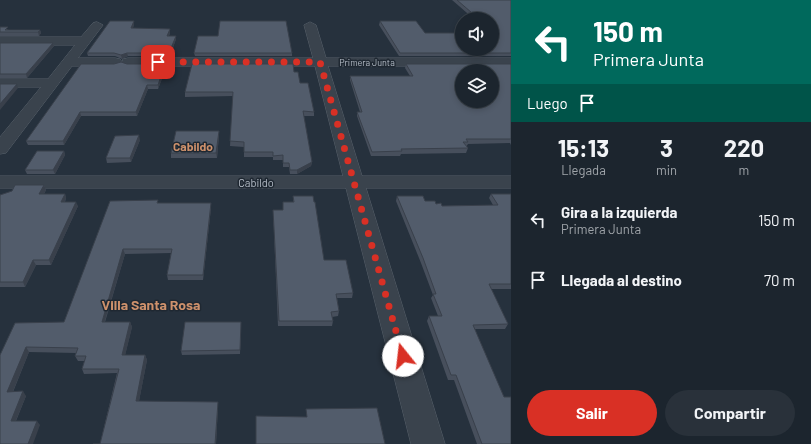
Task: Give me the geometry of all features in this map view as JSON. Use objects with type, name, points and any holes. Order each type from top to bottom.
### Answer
[{"type":"street","points":[[4,145],[97,25]]},
{"type":"street","points":[[310,25],[428,444]]},
{"type":"street","points":[[0,41],[84,41]]},
{"type":"street","name":"Primera Junta","points":[[68,62],[511,62]]},
{"type":"street","points":[[0,83],[52,83]]},
{"type":"street","name":"Cabildo","points":[[0,182],[511,182]]},
{"type":"building","points":[[457,0],[511,0],[511,53],[499,53],[499,12],[471,12]]},
{"type":"building","points":[[110,21],[134,21],[131,28],[170,29],[167,36],[176,36],[169,53],[127,53],[121,55],[114,53],[87,53]]},
{"type":"building","points":[[220,21],[286,21],[292,53],[194,53],[198,36],[218,36]]},
{"type":"building","points":[[380,21],[416,21],[425,33],[455,33],[455,53],[400,53]]},
{"type":"building","points":[[0,27],[8,27],[5,30],[40,30],[38,32],[0,32]]},
{"type":"building","points":[[0,43],[53,43],[26,74],[0,74]]},
{"type":"building","points":[[121,62],[127,64],[165,64],[158,85],[147,85],[136,112],[80,112],[63,141],[26,141],[81,64],[114,64]]},
{"type":"building","points":[[192,64],[293,64],[294,72],[298,72],[300,83],[308,83],[314,112],[303,111],[312,162],[297,170],[290,170],[289,163],[283,163],[283,155],[273,156],[273,152],[244,152],[244,142],[230,141],[233,92],[185,92]]},
{"type":"building","points":[[406,64],[455,64],[455,108],[499,108],[499,64],[511,64],[511,139],[466,139],[468,142],[463,142],[468,148],[401,149],[402,151],[372,152],[357,112],[362,112],[350,76],[413,76]]},
{"type":"building","points":[[0,84],[17,84],[0,104]]},
{"type":"building","points":[[176,131],[219,131],[216,153],[171,153]]},
{"type":"building","points":[[139,135],[130,158],[106,158],[115,136]]},
{"type":"building","points":[[37,151],[64,151],[53,170],[25,170]]},
{"type":"building","points":[[15,185],[44,185],[39,194],[65,194],[61,202],[76,202],[49,260],[33,260],[23,282],[0,282],[0,195],[12,191]]},
{"type":"building","points":[[491,194],[511,194],[511,284],[489,284],[508,324],[473,325],[504,397],[511,397],[511,444],[482,444],[456,375],[451,375],[429,316],[442,316],[433,294],[436,294],[423,258],[397,196],[423,196],[425,201],[435,201],[436,204],[441,203],[442,206],[498,205]]},
{"type":"building","points":[[293,196],[313,196],[324,260],[346,260],[353,293],[336,294],[339,311],[331,312],[333,321],[279,321],[273,210],[283,210],[283,202],[294,202]]},
{"type":"building","points":[[158,200],[157,203],[211,203],[203,275],[167,275],[172,249],[123,249],[102,322],[130,322],[122,355],[145,355],[136,401],[218,402],[215,444],[100,444],[119,369],[82,369],[86,356],[75,356],[78,348],[26,347],[7,392],[23,391],[11,421],[37,421],[28,444],[0,444],[0,355],[15,323],[64,322],[110,201]]},
{"type":"building","points":[[185,322],[241,322],[240,350],[181,351]]},
{"type":"building","points":[[377,408],[385,444],[256,444],[256,416],[307,417],[306,409]]},
{"type":"district","name":"Cabildo","points":[[193,146]]},
{"type":"district","name":"Villa Santa Rosa","points":[[151,304]]},
{"type":"route","points":[[158,62],[320,62],[403,356]]}]
